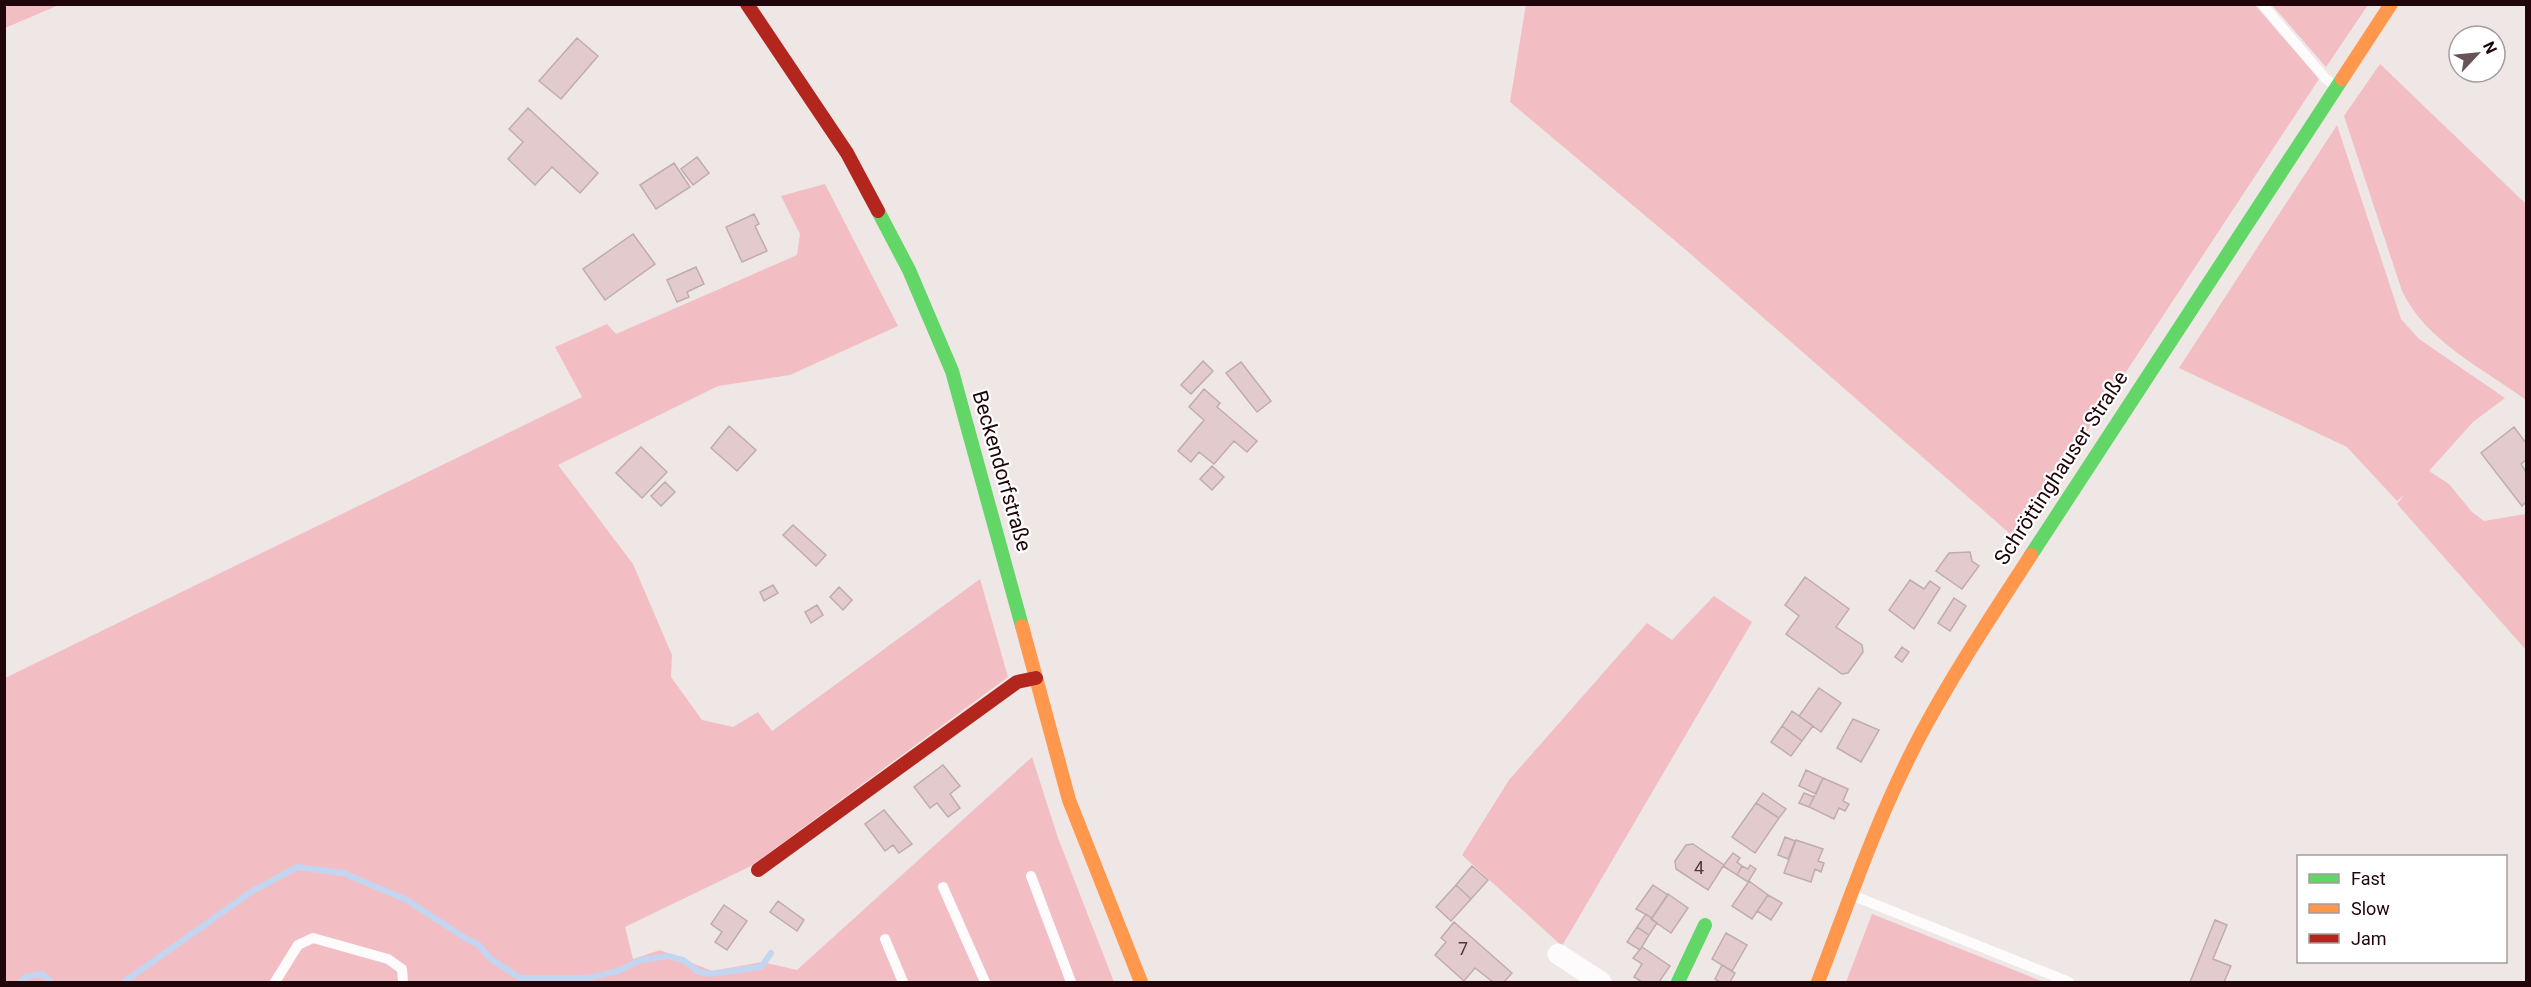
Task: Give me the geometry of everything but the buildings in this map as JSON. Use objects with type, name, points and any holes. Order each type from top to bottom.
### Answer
[{"type":"street","name":"Beckendorfstraße","points":[[747,4],[847,153],[909,270],[952,371],[1070,800],[1141,982]]},
{"type":"street","name":"Schröttinghauser Straße","points":[[1818,982],[1889,800],[1921,734],[1959,667],[2168,342],[2391,4]]},
{"type":"street","points":[[758,870],[1017,682],[1036,678]]},
{"type":"street","points":[[1678,982],[1705,925]]},
{"type":"street","points":[[1558,954],[1601,982]]},
{"type":"lane","points":[[2262,4],[2325,78],[2337,88]]},
{"type":"lane","points":[[1031,876],[1071,982]]},
{"type":"lane","points":[[943,887],[985,982]]},
{"type":"lane","points":[[1851,895],[2069,982]]},
{"type":"lane","points":[[275,982],[298,945],[313,938],[388,959],[402,969],[403,982]]},
{"type":"lane","points":[[885,939],[903,982]]},
{"type":"shaded area","points":[[5,4],[59,4],[59,5],[5,28]]},
{"type":"shaded area","points":[[1526,4],[2255,5],[2319,79],[2016,539],[1686,250],[1510,102]]},
{"type":"shaded area","points":[[2272,5],[2368,5],[2326,67]]},
{"type":"shaded area","points":[[2380,64],[2526,204],[2526,400],[2440,339],[2412,309],[2402,291],[2344,116]]},
{"type":"shaded area","points":[[2337,125],[2401,319],[2419,339],[2505,398],[2473,422],[2429,471],[2449,484],[2472,512],[2484,521],[2526,514],[2526,650],[2397,504],[2404,495],[2397,501],[2347,447],[2179,368]]},
{"type":"shaded area","points":[[825,184],[898,326],[790,375],[718,386],[558,465],[633,564],[672,655],[671,677],[702,720],[733,727],[758,712],[772,731],[980,579],[1008,677],[751,866],[625,927],[633,959],[660,950],[712,971],[762,962],[797,970],[1032,757],[1058,838],[1114,982],[5,982],[5,678],[582,397],[555,347],[607,324],[616,334],[797,255],[800,234],[781,196]]},
{"type":"shaded area","points":[[1714,596],[1752,622],[1562,946],[1462,855],[1509,780],[1647,623],[1672,640]]},
{"type":"shaded area","points":[[1872,914],[2044,982],[1846,982]]},
{"type":"waterway","points":[[124,982],[251,892],[297,867],[343,873],[407,900],[479,945],[491,959],[520,978],[589,978],[618,971],[641,960],[668,956],[683,960],[699,972],[710,974],[761,967],[771,953]]},
{"type":"waterway","points":[[20,982],[26,977],[42,974],[51,982]]},
{"type":"traffic: fast","points":[[2031,555],[2342,79]]},
{"type":"traffic: fast","points":[[878,211],[909,270],[952,371],[1022,626]]},
{"type":"traffic: fast","points":[[1678,982],[1705,925]]},
{"type":"traffic: slow","points":[[2342,79],[2391,4]]},
{"type":"traffic: slow","points":[[1818,982],[1866,856],[1906,764],[1947,688],[2031,555]]},
{"type":"traffic: slow","points":[[1022,626],[1069,800],[1141,982]]},
{"type":"traffic: jam","points":[[747,4],[847,153],[878,211]]},
{"type":"traffic: jam","points":[[758,870],[1017,682],[1036,678]]}]
